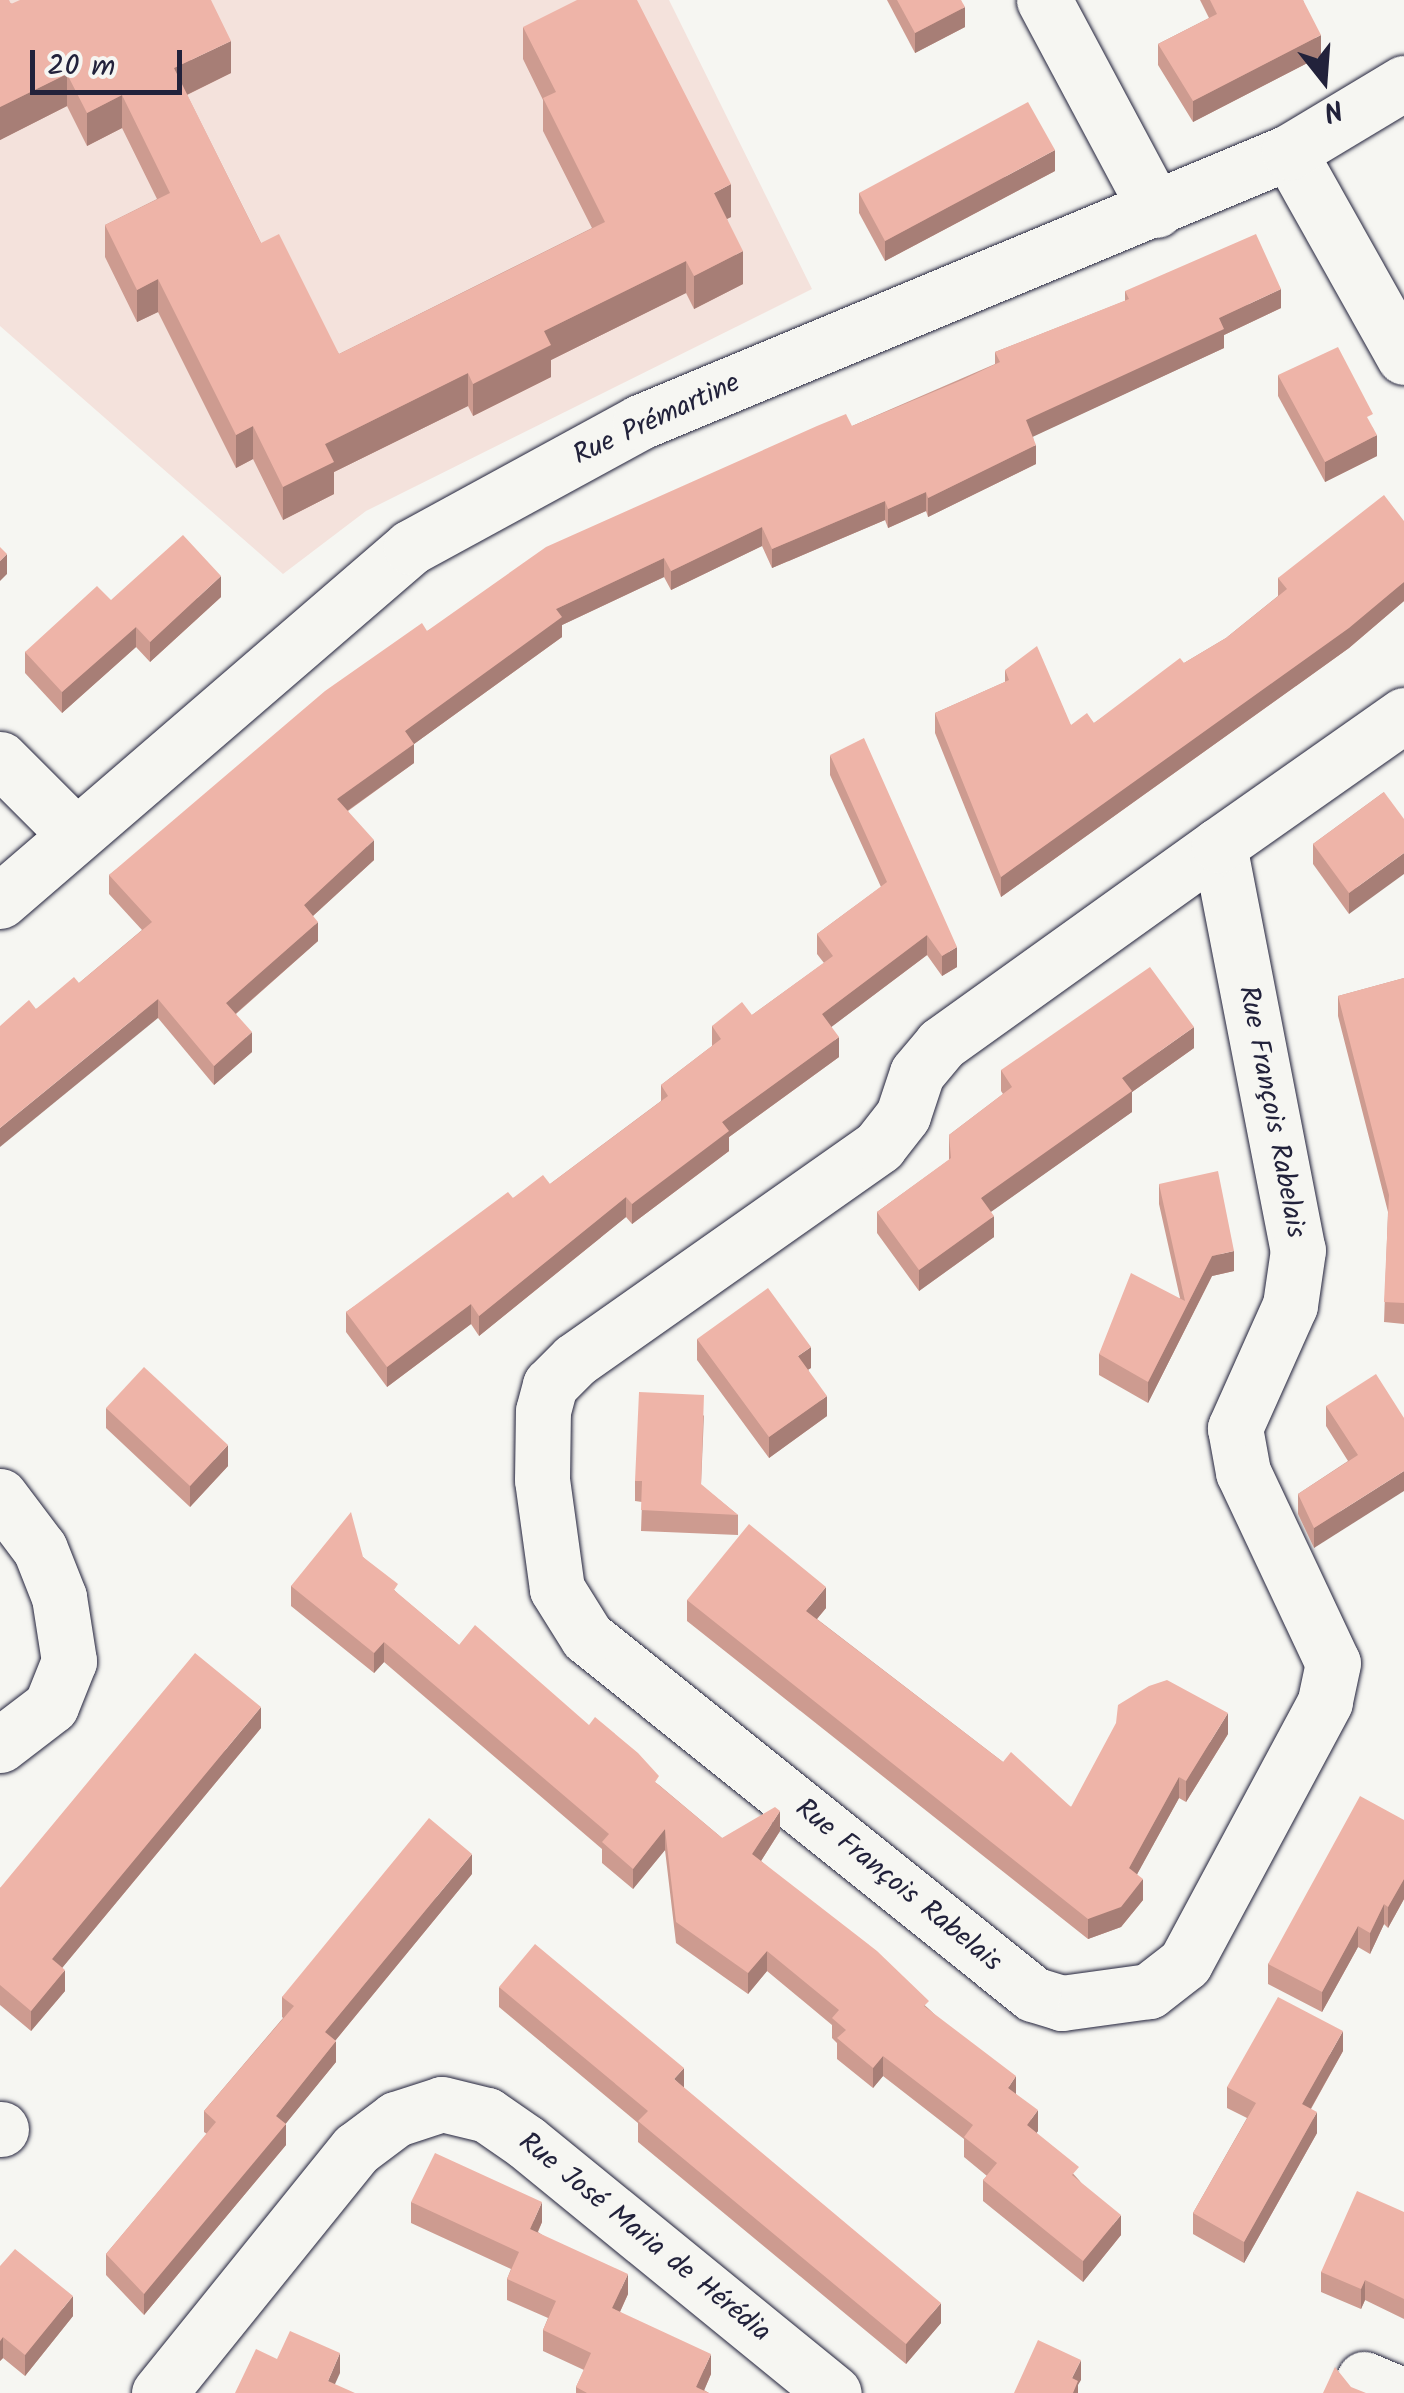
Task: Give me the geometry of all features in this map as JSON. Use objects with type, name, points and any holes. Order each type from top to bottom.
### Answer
[{"type":"street","points":[[1044,0],[1156,210]]},
{"type":"street","name":"Rue Prémartine","points":[[0,902],[74,833],[411,546],[640,422],[1289,152],[1404,84]]},
{"type":"street","points":[[1289,152],[1404,357]]},
{"type":"street","name":"Rue François Rabelais","points":[[1219,845],[1298,1250],[1290,1305],[1234,1428],[1243,1472],[1333,1662],[1325,1702],[1186,1963],[1149,1991],[1062,2002],[1033,1994],[587,1637],[556,1590],[542,1480],[543,1411],[550,1385],[575,1360],[879,1146],[903,1115],[917,1073],[941,1044],[1219,845],[1404,715]]},
{"type":"street","points":[[0,759],[74,833]]},
{"type":"street","points":[[0,1496],[40,1549],[59,1597],[68,1661],[50,1706],[0,1745]]},
{"type":"street","name":"Rue José Maria de Hérédia","points":[[159,2393],[356,2149],[396,2119],[442,2104],[487,2115],[526,2142],[834,2393]]},
{"type":"shaded area","points":[[0,0],[669,0],[812,289],[366,511],[283,574],[0,326]]},
{"type":"building","points":[[0,0],[9,0],[11,4],[20,0],[211,0],[231,41],[174,68],[261,243],[279,234],[339,354],[605,222],[543,98],[556,92],[523,27],[577,0],[637,0],[731,184],[714,193],[743,251],[694,276],[686,261],[544,331],[551,345],[473,384],[468,373],[325,444],[334,462],[283,487],[253,426],[236,435],[158,279],[137,290],[105,225],[170,193],[122,95],[87,113],[67,74],[0,107]]},
{"type":"building","points":[[897,0],[961,0],[965,7],[915,33]]},
{"type":"building","points":[[1210,0],[1303,0],[1321,35],[1193,101],[1158,44],[1217,14]]},
{"type":"building","points":[[1028,102],[1055,150],[885,241],[859,193]]},
{"type":"building","points":[[1256,234],[1281,289],[1219,318],[1224,329],[1026,420],[1036,445],[928,498],[926,492],[888,509],[885,501],[772,549],[762,527],[671,571],[664,558],[556,609],[562,617],[405,731],[414,744],[337,799],[374,840],[304,905],[318,922],[226,1003],[252,1032],[214,1066],[158,999],[0,1128],[0,1026],[29,1000],[36,1009],[74,977],[79,983],[152,922],[109,875],[325,691],[422,623],[427,631],[546,547],[846,414],[852,426],[962,380],[1000,362],[995,352],[1129,299],[1125,291]]},
{"type":"building","points":[[1338,347],[1373,414],[1367,417],[1377,435],[1325,462],[1278,375]]},
{"type":"building","points":[[1384,495],[1404,521],[1404,582],[1349,628],[1001,877],[935,713],[1009,680],[1005,670],[1037,646],[1071,725],[1087,713],[1094,723],[1180,658],[1184,663],[1226,638],[1287,589],[1278,578]]},
{"type":"building","points":[[183,535],[221,576],[150,642],[136,627],[62,692],[25,652],[97,586],[111,600]]},
{"type":"building","points":[[864,738],[957,947],[942,956],[927,935],[822,1014],[839,1037],[722,1122],[729,1131],[632,1204],[626,1197],[479,1316],[471,1304],[387,1367],[346,1312],[508,1192],[513,1198],[543,1175],[550,1184],[668,1096],[661,1085],[721,1039],[712,1026],[742,1002],[752,1015],[833,956],[817,934],[887,882],[830,755]]},
{"type":"building","points":[[1384,792],[1404,819],[1404,853],[1349,893],[1313,844]]},
{"type":"building","points":[[1150,967],[1194,1027],[1122,1078],[1132,1091],[981,1198],[994,1216],[919,1270],[877,1212],[951,1158],[949,1135],[1012,1087],[1001,1070]]},
{"type":"building","points":[[1404,978],[1404,1303],[1384,1302],[1389,1195],[1338,996]]},
{"type":"building","points":[[1218,1171],[1234,1251],[1212,1256],[1148,1382],[1099,1354],[1131,1273],[1185,1301],[1159,1184]]},
{"type":"building","points":[[768,1288],[811,1347],[798,1356],[827,1396],[769,1437],[697,1339]]},
{"type":"building","points":[[144,1367],[228,1445],[190,1486],[106,1408]]},
{"type":"building","points":[[1376,1374],[1404,1418],[1404,1471],[1314,1528],[1298,1494],[1358,1455],[1326,1406]]},
{"type":"building","points":[[639,1392],[704,1395],[701,1484],[738,1515],[641,1510],[642,1481],[635,1481]]},
{"type":"building","points":[[351,1512],[363,1557],[398,1584],[394,1590],[459,1645],[475,1625],[589,1725],[595,1717],[638,1753],[659,1776],[655,1782],[722,1838],[775,1807],[780,1811],[752,1854],[877,1951],[929,2001],[924,2006],[1016,2076],[1008,2088],[1038,2110],[1027,2125],[1079,2167],[1072,2175],[1121,2215],[1083,2261],[983,2180],[997,2163],[964,2137],[973,2125],[883,2056],[873,2068],[837,2038],[846,2030],[832,2018],[839,2010],[767,1951],[748,1973],[676,1922],[665,1829],[633,1869],[602,1842],[609,1834],[384,1642],[374,1653],[291,1586]]},
{"type":"building","points":[[749,1524],[826,1587],[806,1611],[1003,1762],[1011,1752],[1071,1807],[1116,1723],[1118,1705],[1149,1686],[1167,1680],[1228,1713],[1186,1781],[1179,1777],[1129,1868],[1143,1879],[1121,1907],[1088,1919],[687,1600]]},
{"type":"building","points":[[195,1653],[261,1707],[52,1959],[65,1970],[31,2011],[0,1985],[0,1888]]},
{"type":"building","points":[[1360,1796],[1404,1820],[1404,1879],[1388,1907],[1384,1904],[1370,1933],[1358,1926],[1322,1992],[1268,1964]]},
{"type":"building","points":[[429,1818],[472,1854],[325,2032],[336,2041],[276,2116],[286,2124],[144,2294],[106,2254],[216,2122],[204,2111],[294,2006],[282,1997]]},
{"type":"building","points":[[535,1944],[684,2068],[674,2079],[941,2303],[906,2344],[638,2121],[648,2111],[499,1987]]},
{"type":"building","points":[[1278,1997],[1343,2031],[1302,2104],[1317,2112],[1244,2242],[1193,2213],[1256,2103],[1227,2087]]},
{"type":"building","points":[[435,2153],[542,2202],[530,2229],[628,2274],[612,2308],[711,2354],[696,2387],[709,2393],[587,2393],[576,2387],[591,2353],[543,2330],[556,2301],[507,2279],[519,2252],[411,2202]]},
{"type":"building","points":[[1357,2191],[1404,2212],[1404,2299],[1365,2280],[1361,2289],[1321,2272]]},
{"type":"building","points":[[15,2249],[73,2296],[25,2355],[3,2337],[0,2341],[0,2266]]},
{"type":"building","points":[[290,2331],[340,2353],[328,2381],[355,2393],[235,2393],[256,2349],[277,2359]]},
{"type":"building","points":[[1038,2340],[1081,2360],[1072,2378],[1078,2381],[1073,2393],[1014,2393]]},
{"type":"building","points":[[1335,2367],[1351,2387],[1366,2393],[1323,2393]]}]
